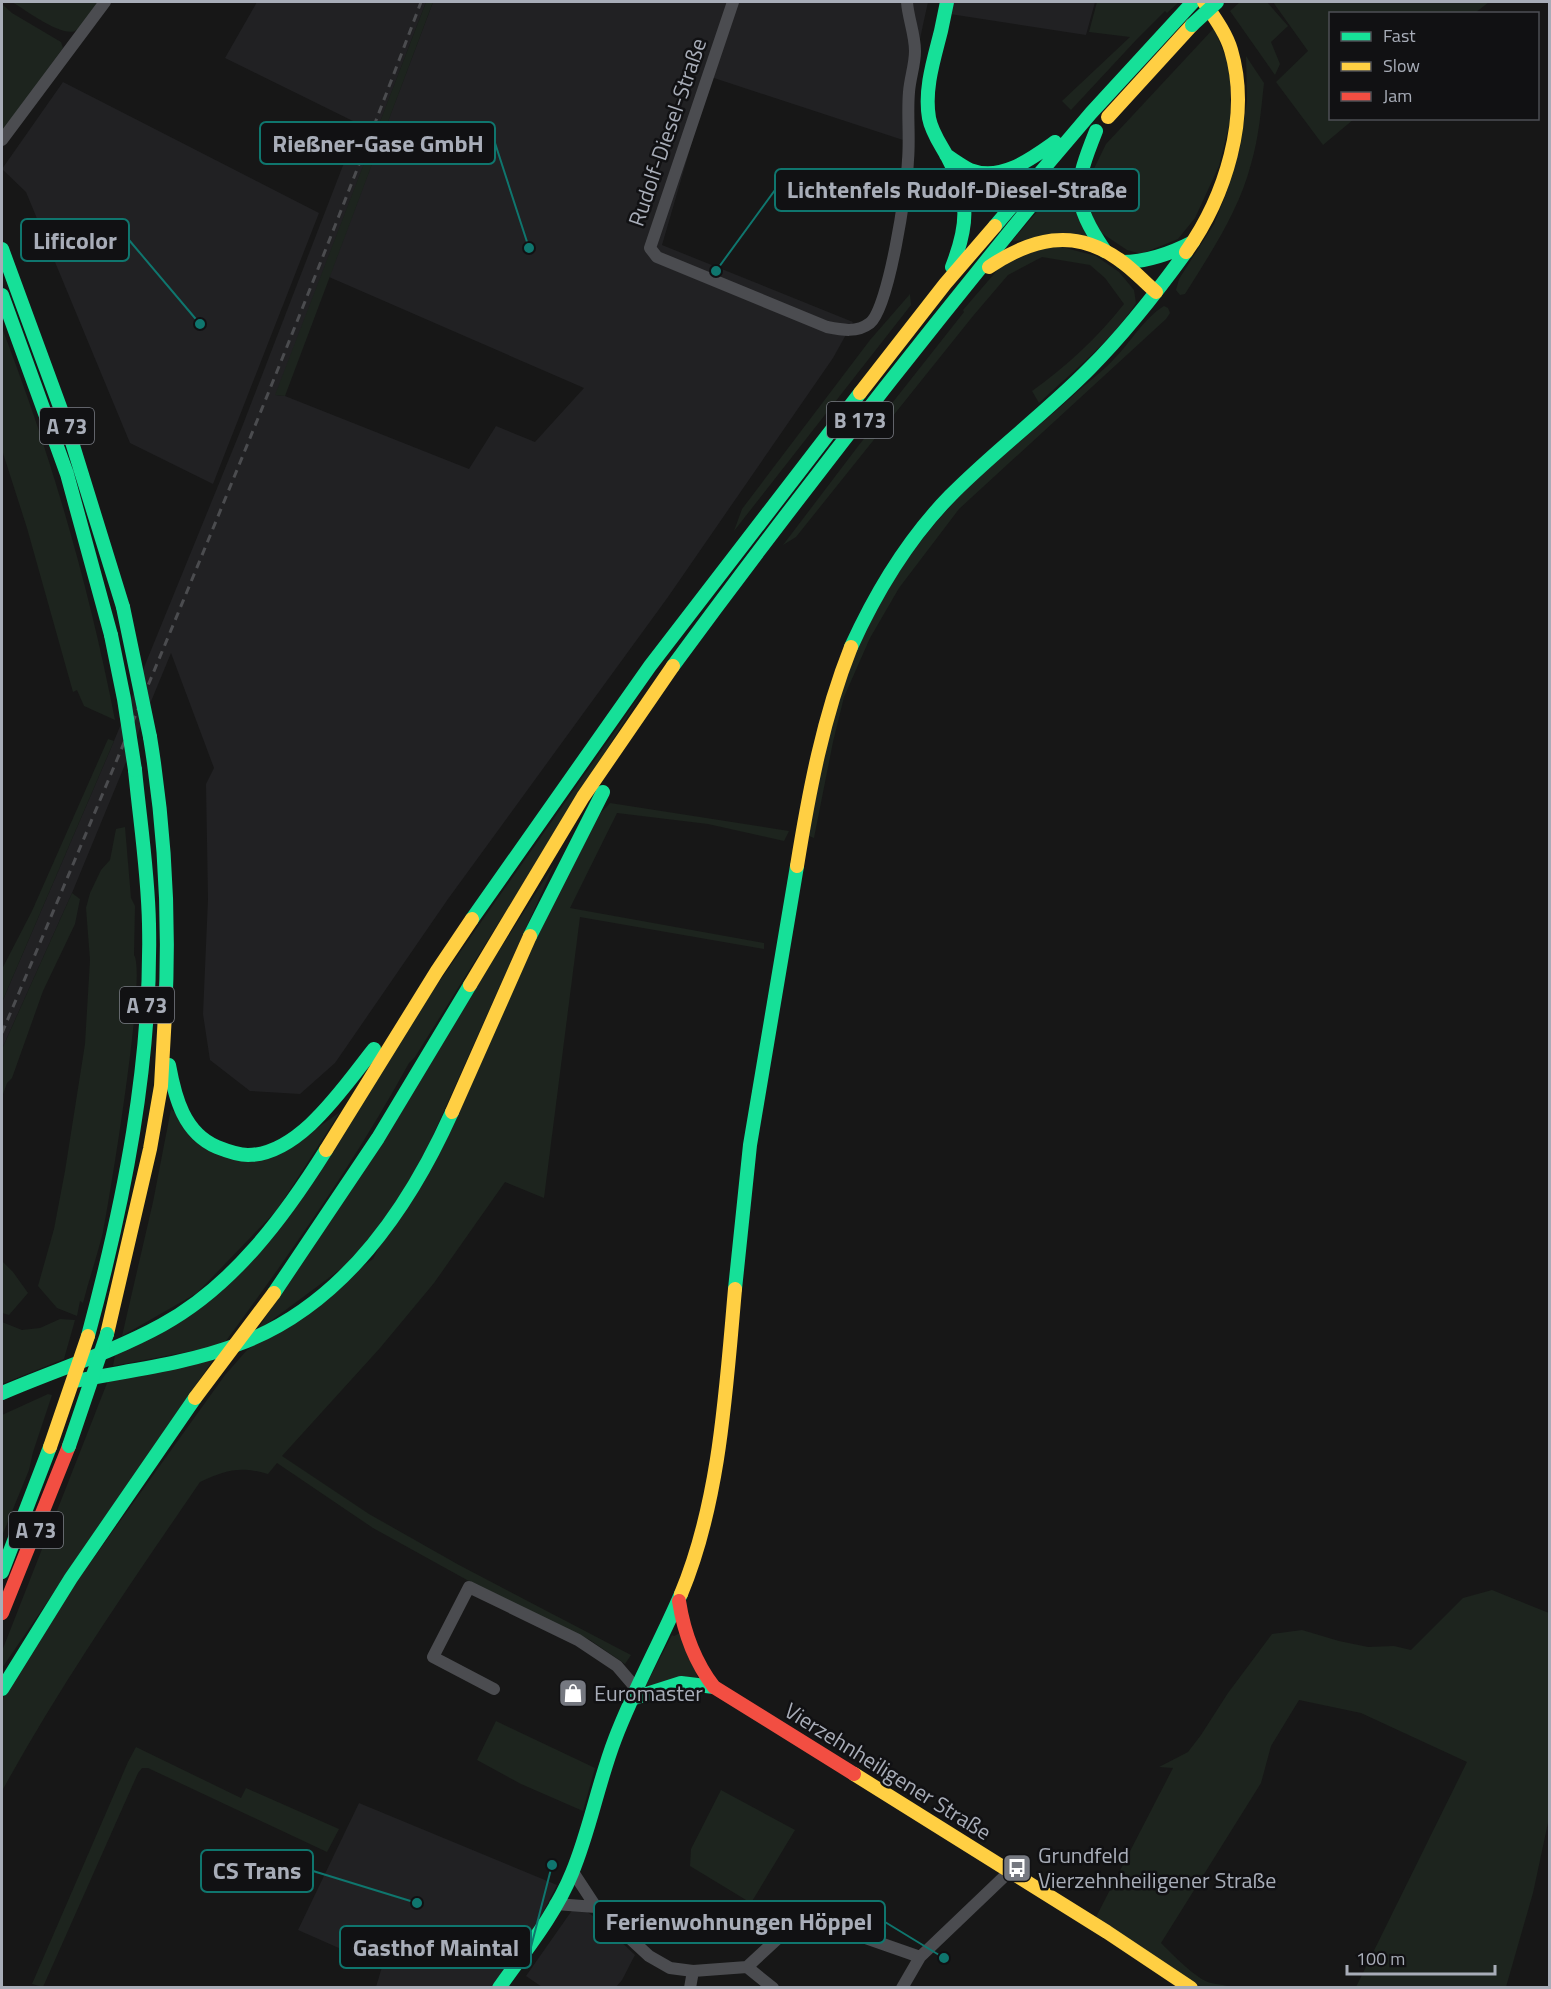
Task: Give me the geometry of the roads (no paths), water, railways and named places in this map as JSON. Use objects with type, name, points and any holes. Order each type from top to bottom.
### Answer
[{"type":"main road","points":[[945,284],[963,240],[966,217],[961,185],[938,144],[929,115],[932,70],[947,2]]},
{"type":"main road","name":"B 173","points":[[437,971],[594,743],[768,510],[945,284],[1091,113],[1192,2]]},
{"type":"main road","points":[[499,1988],[555,1904],[573,1872],[611,1747],[633,1693],[679,1601],[703,1524],[721,1430],[743,1194],[819,745],[835,687],[853,643],[878,593],[904,551],[930,517],[959,487],[1088,370],[1126,331],[1202,228],[1220,186],[1231,152],[1238,100],[1236,70],[1231,50],[1220,26],[1203,2]]},
{"type":"main road","points":[[1069,161],[1192,25],[1217,2]]},
{"type":"main road","points":[[946,155],[972,170],[996,173],[1016,167],[1039,153],[1091,113]]},
{"type":"main road","points":[[1095,131],[1078,177],[1078,203],[1087,226],[1105,251]]},
{"type":"main road","name":"B 173","points":[[664,678],[776,526],[970,280],[1049,184]]},
{"type":"main road","points":[[970,280],[1011,252],[1030,243],[1052,239],[1079,242],[1105,251],[1122,262],[1156,292]]},
{"type":"main road","points":[[1122,262],[1150,261],[1171,254],[1193,242]]},
{"type":"main road","name":"A 73","points":[[2,249],[57,397],[123,607],[150,737],[167,902],[167,999],[161,1083],[133,1232],[107,1334],[69,1446],[2,1613]]},
{"type":"main road","name":"A 73","points":[[2,295],[67,474],[111,635],[135,770],[144,859],[149,944],[147,1011],[140,1088],[129,1160],[111,1248],[88,1336],[50,1447],[2,1572]]},
{"type":"main road","points":[[2,1689],[75,1569],[195,1398],[274,1293],[378,1138],[577,807],[664,678]]},
{"type":"main road","points":[[55,1387],[73,1381],[190,1359],[232,1348],[291,1319],[320,1300],[350,1273],[412,1192],[429,1160],[547,898],[664,678]]},
{"type":"main road","points":[[164,1032],[172,1083],[180,1111],[188,1125],[201,1139],[215,1148],[234,1154],[252,1155],[271,1150],[291,1140],[311,1124],[334,1099],[437,971]]},
{"type":"main road","points":[[2,1394],[139,1338],[197,1303],[224,1281],[270,1231],[293,1200],[437,971]]},
{"type":"main road","points":[[679,1601],[685,1632],[698,1666],[714,1687]]},
{"type":"main road","points":[[633,1693],[681,1683],[714,1687]]},
{"type":"main road","name":"Vierzehnheiligener Straße","points":[[714,1687],[1107,1932],[1191,1988]]},
{"type":"street","points":[[2,140],[105,2]]},
{"type":"street","name":"Rudolf-Diesel-Straße","points":[[733,2],[650,248],[657,257],[827,327],[844,331],[857,329],[870,323],[878,314],[886,292],[909,158],[909,90],[915,51],[907,2]]},
{"type":"street","points":[[494,1689],[432,1657],[469,1587],[578,1640],[617,1666],[633,1693]]},
{"type":"street","points":[[573,1872],[596,1907],[649,1956],[670,1968],[693,1971],[747,1967],[788,1929],[802,1922],[820,1922],[920,1957]]},
{"type":"street","points":[[902,1988],[920,1957],[1009,1872]]},
{"type":"street","points":[[555,1904],[596,1907]]},
{"type":"street","points":[[747,1967],[773,1988]]},
{"type":"street","points":[[690,1988],[693,1971]]},
{"type":"railway","points":[[2,1033],[269,391],[421,2]]},
{"type":"place","name":"Rießner-Gase GmbH","points":[[529,248]]},
{"type":"place","name":"Lichtenfels Rudolf-Diesel-Straße","points":[[716,271]]},
{"type":"place","name":"Lificolor","points":[[200,324]]},
{"type":"place","name":"Euromaster","points":[[573,1693]]},
{"type":"place","name":"Gasthof Maintal","points":[[552,1865]]},
{"type":"place","name":"Grundfeld Vierzehnheiligener Straße","points":[[1017,1868]]},
{"type":"place","name":"CS Trans","points":[[417,1903]]},
{"type":"place","name":"Ferienwohnungen Höppel","points":[[944,1958]]}]
